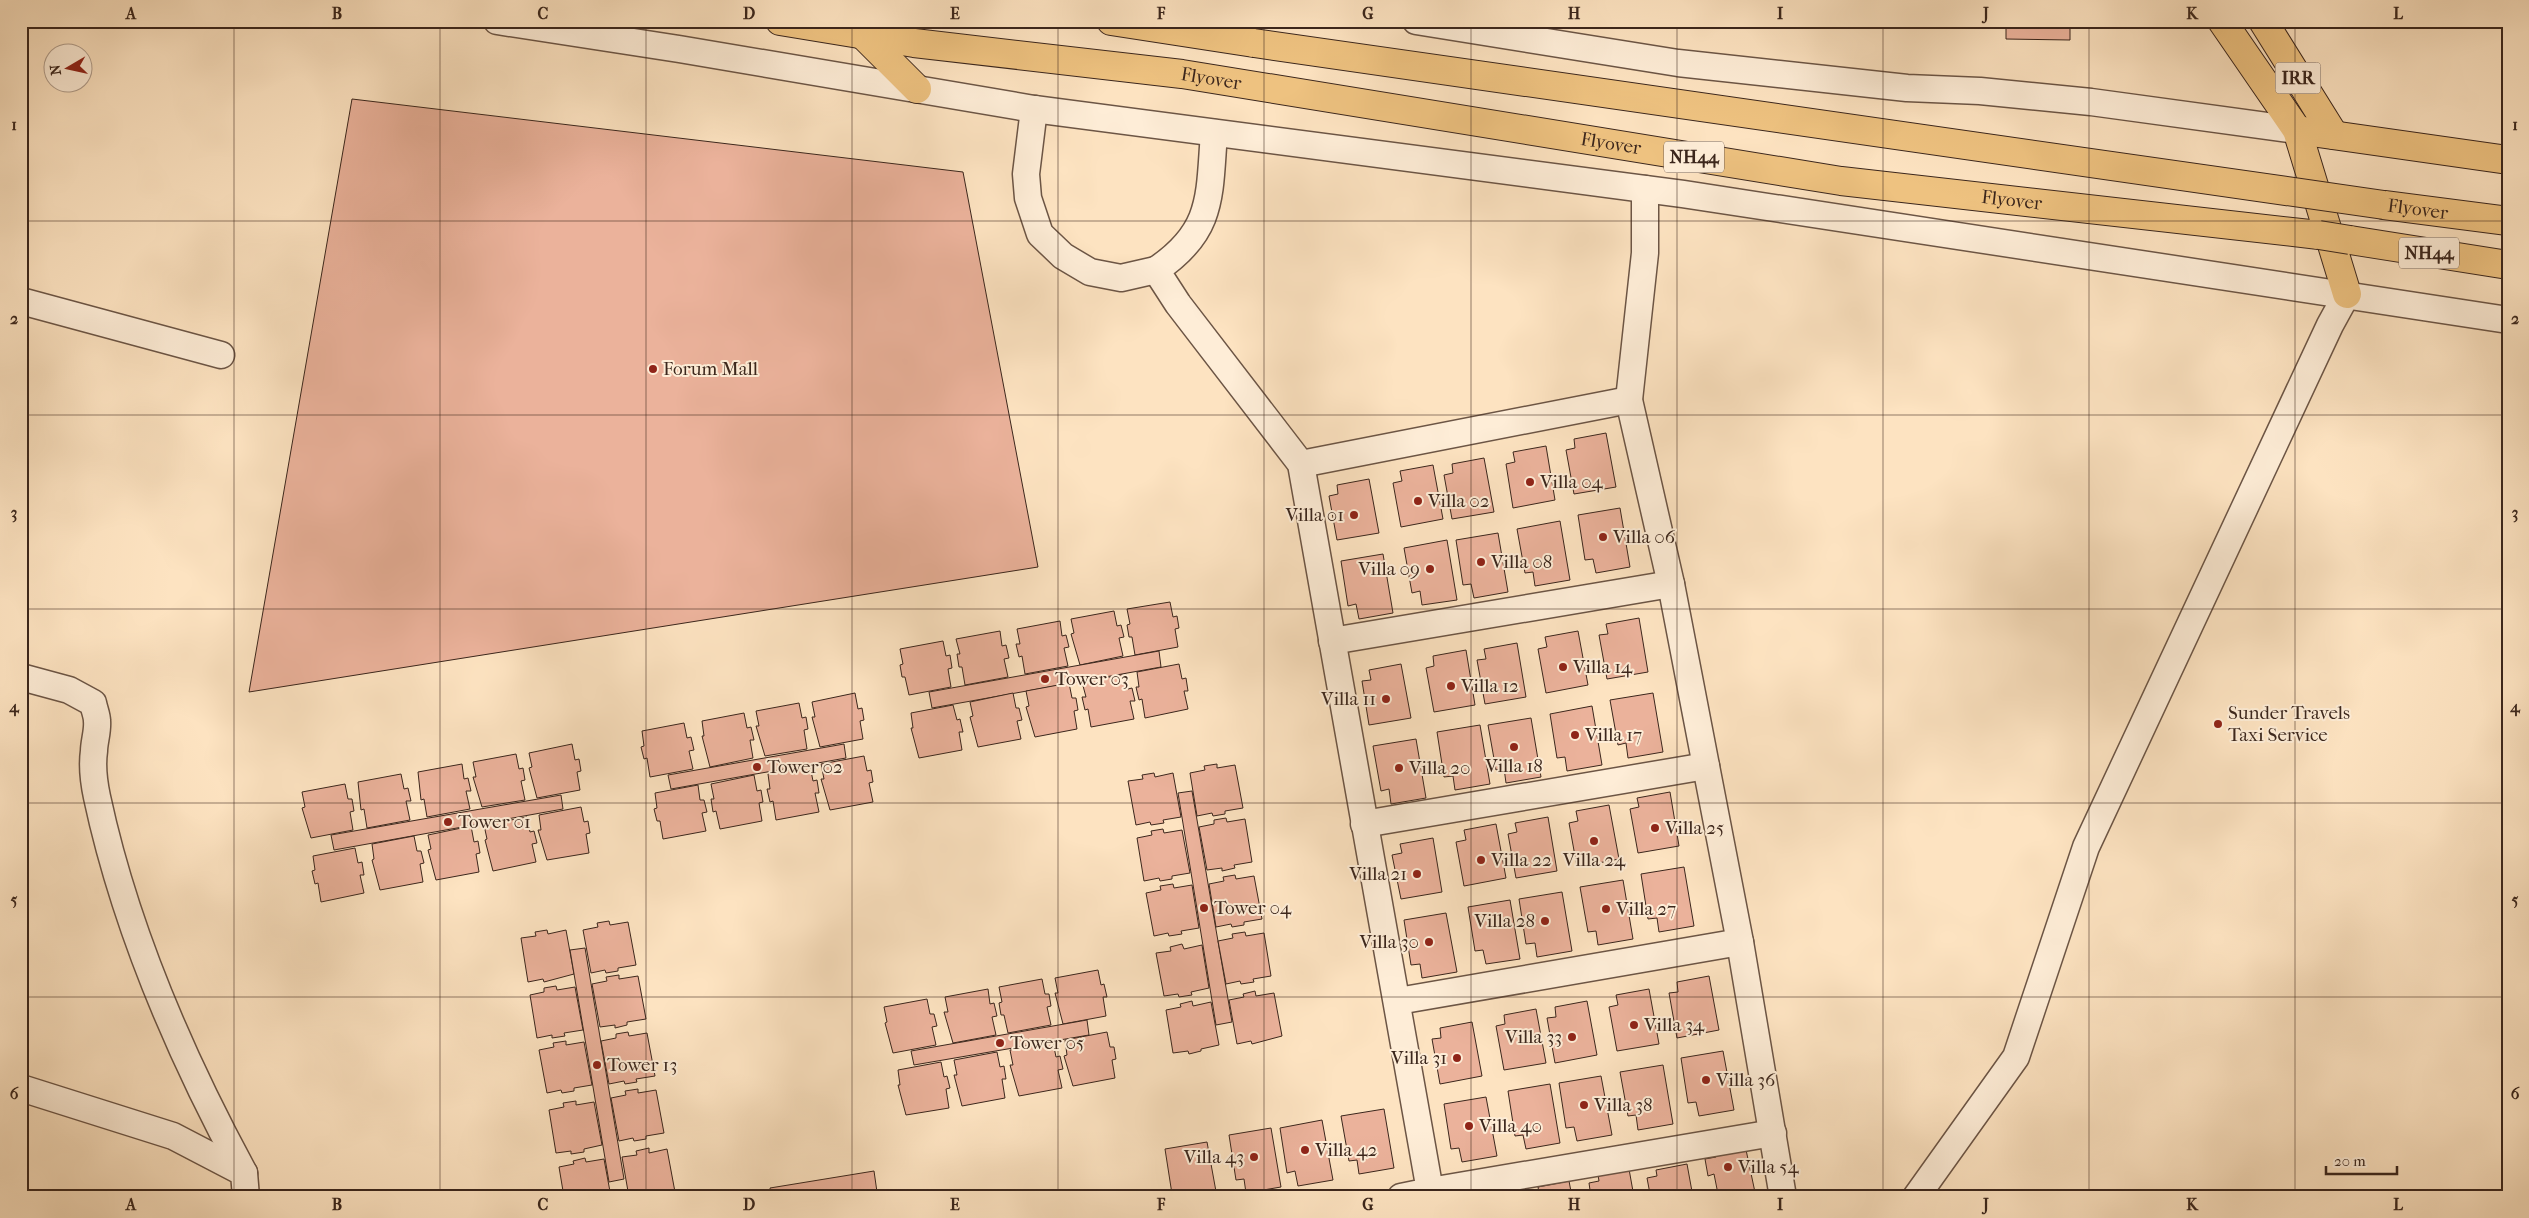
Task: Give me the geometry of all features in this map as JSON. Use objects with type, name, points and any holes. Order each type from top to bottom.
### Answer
[{"type":"main road","name":"NH44","points":[[780,21],[864,36]]},
{"type":"main road","name":"Flyover","points":[[1111,21],[1254,44],[2508,221]]},
{"type":"main road","name":"IRR","points":[[2222,21],[2297,130]]},
{"type":"main road","name":"IRR","points":[[2262,21],[2334,135]]},
{"type":"main road","points":[[864,36],[917,89]]},
{"type":"main road","name":"Flyover","points":[[864,36],[1182,74],[1841,181],[2261,228],[2508,265]]},
{"type":"main road","points":[[2347,294],[2297,130],[2508,160]]},
{"type":"street","points":[[497,21],[679,49],[1034,109],[1644,189],[2347,294],[2508,320]]},
{"type":"street","points":[[1416,21],[1678,63],[1907,88],[1980,91],[2104,104],[2297,130]]},
{"type":"street","points":[[1034,109],[1026,174],[1028,198],[1040,234],[1063,256],[1090,272],[1121,278],[1156,270],[1186,245],[1198,230],[1205,215],[1210,193],[1214,133]]},
{"type":"street","points":[[1644,189],[1646,252],[1630,400],[1671,584],[1740,942],[1783,1197]]},
{"type":"street","points":[[1156,270],[1178,304],[1301,464],[1364,824],[1398,1001],[1430,1191]]},
{"type":"street","points":[[1916,1197],[2016,1057],[2086,847],[2309,370],[2347,294]]},
{"type":"street","points":[[21,301],[221,355]]},
{"type":"street","points":[[1301,464],[1630,400]]},
{"type":"street","points":[[1332,642],[1671,584]]},
{"type":"street","points":[[21,676],[69,690],[93,703],[98,722],[93,754],[97,795],[125,896],[146,959],[168,1014],[245,1185]]},
{"type":"street","points":[[1364,824],[1706,766]]},
{"type":"street","points":[[1398,1001],[1740,942]]},
{"type":"street","points":[[21,1088],[173,1136],[245,1185]]},
{"type":"street","points":[[1401,1197],[1773,1133]]},
{"type":"building","points":[[2006,21],[2070,21],[2070,40],[2006,39]]},
{"type":"building","name":"Forum Mall","points":[[352,99],[963,172],[1038,567],[249,692]]},
{"type":"building","points":[[1606,433],[1616,487],[1574,494],[1566,450],[1575,448],[1574,439]]},
{"type":"building","name":"Villa 04","points":[[1546,446],[1555,500],[1513,508],[1506,464],[1515,462],[1513,452]]},
{"type":"building","points":[[1484,458],[1494,512],[1452,519],[1444,475],[1453,473],[1452,464]]},
{"type":"building","name":"Villa 02","points":[[1433,465],[1443,519],[1401,527],[1393,483],[1402,481],[1400,471]]},
{"type":"building","name":"Villa 01","points":[[1369,479],[1379,533],[1337,540],[1329,496],[1338,494],[1337,485]]},
{"type":"building","name":"Villa 06","points":[[1620,508],[1630,567],[1596,573],[1593,559],[1585,560],[1578,515]]},
{"type":"building","points":[[1560,521],[1570,580],[1535,586],[1533,572],[1525,573],[1517,529]]},
{"type":"building","name":"Villa 08","points":[[1498,533],[1508,592],[1474,598],[1471,584],[1463,585],[1456,540]]},
{"type":"building","name":"Villa 09","points":[[1447,540],[1457,600],[1422,605],[1420,591],[1412,593],[1404,548]]},
{"type":"building","points":[[1383,554],[1393,613],[1359,619],[1356,604],[1348,606],[1341,561]]},
{"type":"building","name":"Tower 03","points":[[1170,602],[1173,617],[1177,616],[1179,628],[1175,629],[1178,647],[1135,655],[1132,637],[1129,637],[1127,625],[1130,624],[1127,609]]},
{"type":"building","name":"Tower 03","points":[[1114,611],[1117,626],[1121,625],[1124,637],[1119,638],[1123,656],[1080,665],[1071,634],[1074,633],[1071,619]]},
{"type":"building","points":[[1639,618],[1648,672],[1607,679],[1599,635],[1608,634],[1606,624]]},
{"type":"building","name":"Tower 03","points":[[1060,621],[1062,636],[1066,635],[1069,647],[1064,648],[1068,666],[1025,674],[1022,656],[1019,657],[1016,644],[1020,644],[1017,629]]},
{"type":"building","name":"Tower 03","points":[[1000,631],[1002,646],[1006,645],[1009,658],[1004,659],[1008,677],[965,685],[962,667],[959,667],[957,654],[960,654],[956,639]]},
{"type":"building","name":"Villa 14","points":[[1578,631],[1588,685],[1546,693],[1538,649],[1547,647],[1545,637]]},
{"type":"building","points":[[943,641],[946,656],[950,655],[952,668],[948,669],[951,687],[909,695],[905,677],[902,677],[900,665],[903,664],[900,649]]},
{"type":"building","points":[[1517,643],[1526,697],[1485,704],[1477,660],[1486,659],[1484,649]]},
{"type":"building","name":"Villa 12","points":[[1466,650],[1475,705],[1434,712],[1426,668],[1434,666],[1433,656]]},
{"type":"building","name":"Tower 03","points":[[1159,651],[1161,667],[932,708],[929,692]]},
{"type":"building","name":"Tower 03","points":[[1179,664],[1182,679],[1186,678],[1188,691],[1184,691],[1188,709],[1145,718],[1142,699],[1139,700],[1136,687],[1139,687],[1137,672]]},
{"type":"building","name":"Villa 11","points":[[1401,664],[1411,718],[1369,725],[1362,681],[1371,680],[1369,670]]},
{"type":"building","name":"Tower 03","points":[[1126,674],[1128,689],[1132,688],[1135,701],[1130,701],[1134,719],[1091,727],[1088,709],[1085,710],[1082,697],[1086,697],[1082,682]]},
{"type":"building","name":"Tower 03","points":[[1069,683],[1072,698],[1076,698],[1078,710],[1074,711],[1077,729],[1035,737],[1026,707],[1029,706],[1026,691]]},
{"type":"building","name":"Tower 02","points":[[855,693],[858,709],[862,708],[864,720],[860,721],[863,739],[820,747],[812,717],[815,717],[812,702]]},
{"type":"building","name":"Tower 03","points":[[1013,693],[1016,708],[1019,708],[1022,720],[1017,721],[1021,739],[978,747],[970,717],[973,716],[970,702]]},
{"type":"building","points":[[1653,693],[1663,752],[1628,758],[1626,743],[1618,745],[1610,700]]},
{"type":"building","name":"Tower 02","points":[[799,703],[802,718],[806,717],[808,729],[804,730],[807,749],[765,756],[756,726],[759,726],[756,711]]},
{"type":"building","points":[[953,705],[957,720],[960,719],[963,732],[959,732],[962,750],[919,758],[911,728],[913,728],[911,713]]},
{"type":"building","name":"Villa 17","points":[[1592,706],[1602,765],[1567,771],[1565,757],[1557,758],[1550,714]]},
{"type":"building","name":"Tower 02","points":[[744,713],[747,728],[751,727],[754,740],[750,740],[753,758],[710,767],[702,736],[704,736],[702,721]]},
{"type":"building","name":"Villa 18","points":[[1531,718],[1541,777],[1506,783],[1504,768],[1496,770],[1488,725]]},
{"type":"building","points":[[684,723],[687,738],[691,737],[694,750],[689,751],[693,769],[650,777],[647,758],[644,759],[641,747],[644,746],[642,731]]},
{"type":"building","points":[[1480,725],[1490,784],[1455,790],[1453,776],[1444,777],[1437,732]]},
{"type":"building","name":"Villa 20","points":[[1416,739],[1426,798],[1391,804],[1389,789],[1381,791],[1373,746]]},
{"type":"building","name":"Tower 01","points":[[572,744],[575,760],[579,759],[581,771],[577,772],[580,790],[537,798],[529,768],[532,767],[529,753]]},
{"type":"building","name":"Tower 02","points":[[844,744],[846,758],[671,789],[668,775]]},
{"type":"building","name":"Tower 01","points":[[516,754],[519,769],[523,768],[525,780],[521,781],[525,800],[482,807],[473,777],[476,777],[473,762]]},
{"type":"building","name":"Tower 02","points":[[864,756],[867,771],[871,770],[873,782],[869,783],[873,802],[830,810],[821,779],[824,779],[821,764]]},
{"type":"building","name":"Tower 01","points":[[462,764],[464,779],[468,778],[471,791],[466,791],[470,809],[427,817],[424,799],[421,800],[418,772]]},
{"type":"building","points":[[1217,764],[1217,768],[1235,765],[1243,808],[1225,811],[1225,814],[1213,816],[1212,813],[1197,816],[1190,773],[1205,770],[1204,766]]},
{"type":"building","name":"Tower 02","points":[[810,766],[813,781],[817,780],[819,793],[815,793],[819,812],[776,820],[773,801],[770,802],[767,789],[770,789],[768,774]]},
{"type":"building","points":[[1154,773],[1155,777],[1173,773],[1181,817],[1163,820],[1164,823],[1151,825],[1150,822],[1136,825],[1128,781],[1143,779],[1142,775]]},
{"type":"building","name":"Tower 01","points":[[401,774],[404,789],[408,788],[411,801],[406,801],[410,820],[367,828],[364,809],[361,810],[358,782]]},
{"type":"building","name":"Tower 02","points":[[754,775],[757,791],[761,790],[763,802],[759,803],[762,821],[720,829],[716,811],[713,812],[711,799],[714,799],[711,784]]},
{"type":"building","points":[[345,784],[348,799],[352,799],[354,811],[350,812],[353,830],[311,838],[302,808],[305,807],[302,792]]},
{"type":"building","points":[[698,785],[700,800],[704,800],[707,812],[702,813],[706,831],[663,839],[660,821],[657,821],[654,809],[657,808],[655,793]]},
{"type":"building","name":"Tower 04","points":[[1192,791],[1232,1022],[1216,1025],[1178,793]]},
{"type":"building","name":"Villa 25","points":[[1670,792],[1679,846],[1638,853],[1630,809],[1639,807],[1637,798]]},
{"type":"building","name":"Tower 01","points":[[561,795],[563,809],[334,850],[331,835]]},
{"type":"building","name":"Villa 24","points":[[1609,805],[1619,859],[1577,867],[1569,823],[1578,821],[1576,811]]},
{"type":"building","name":"Tower 01","points":[[581,807],[584,822],[588,821],[590,833],[586,834],[589,853],[547,860],[538,830],[541,830],[539,815]]},
{"type":"building","name":"Tower 01","points":[[527,817],[530,832],[534,831],[537,843],[532,844],[536,862],[493,871],[485,840],[487,839],[484,825]]},
{"type":"building","points":[[1548,817],[1557,871],[1516,878],[1508,834],[1517,832],[1515,823]]},
{"type":"building","name":"Tower 04","points":[[1226,818],[1227,822],[1245,819],[1252,862],[1234,865],[1235,868],[1222,871],[1222,868],[1207,870],[1199,827],[1214,824],[1214,820]]},
{"type":"building","name":"Villa 22","points":[[1496,824],[1506,878],[1464,886],[1456,842],[1466,840],[1464,830]]},
{"type":"building","name":"Tower 01","points":[[471,826],[474,842],[478,841],[480,853],[476,854],[479,872],[436,880],[428,850],[431,849],[428,835]]},
{"type":"building","name":"Tower 04","points":[[1163,829],[1164,833],[1182,830],[1190,873],[1172,876],[1172,879],[1160,881],[1159,878],[1144,881],[1137,838],[1152,835],[1151,831]]},
{"type":"building","name":"Tower 01","points":[[414,836],[417,851],[421,851],[424,863],[420,864],[423,882],[380,890],[372,860],[374,859],[372,844]]},
{"type":"building","name":"Villa 21","points":[[1433,838],[1442,892],[1401,899],[1392,855],[1402,853],[1400,844]]},
{"type":"building","points":[[355,848],[358,863],[362,862],[364,875],[360,875],[364,893],[321,902],[318,883],[315,884],[312,871],[315,870],[313,856]]},
{"type":"building","points":[[1684,867],[1694,926],[1659,932],[1657,918],[1648,919],[1641,874]]},
{"type":"building","name":"Tower 04","points":[[1235,875],[1236,879],[1254,876],[1262,919],[1244,922],[1244,925],[1232,927],[1231,924],[1216,927],[1209,884],[1224,881],[1223,877]]},
{"type":"building","name":"Villa 27","points":[[1623,880],[1633,939],[1598,945],[1596,931],[1588,932],[1580,887]]},
{"type":"building","name":"Tower 04","points":[[1173,884],[1174,888],[1192,885],[1199,928],[1181,931],[1182,934],[1169,936],[1168,933],[1154,936],[1146,893],[1161,890],[1160,886]]},
{"type":"building","name":"Villa 28","points":[[1562,892],[1572,951],[1537,957],[1535,943],[1526,944],[1519,899]]},
{"type":"building","points":[[1510,900],[1520,959],[1486,964],[1483,950],[1475,951],[1468,907]]},
{"type":"building","name":"Villa 30","points":[[1446,913],[1457,972],[1422,978],[1420,964],[1411,965],[1404,920]]},
{"type":"building","points":[[609,921],[610,925],[628,922],[636,965],[618,968],[618,971],[606,973],[605,970],[591,973],[583,930],[598,927],[597,923]]},
{"type":"building","points":[[547,930],[548,934],[566,930],[574,974],[544,982],[543,979],[528,982],[521,938],[536,936],[535,932]]},
{"type":"building","name":"Tower 04","points":[[1245,932],[1246,936],[1264,933],[1271,976],[1253,979],[1254,982],[1241,984],[1240,981],[1226,984],[1218,941],[1233,938],[1232,934]]},
{"type":"building","name":"Tower 04","points":[[1182,944],[1184,949],[1202,945],[1209,988],[1191,992],[1192,995],[1179,997],[1178,994],[1164,996],[1156,953],[1171,951],[1170,947]]},
{"type":"building","name":"Tower 13","points":[[585,948],[624,1179],[609,1182],[570,950]]},
{"type":"building","name":"Tower 05","points":[[1098,970],[1101,985],[1104,984],[1107,997],[1103,997],[1106,1016],[1063,1024],[1055,993],[1058,993],[1055,978]]},
{"type":"building","name":"Tower 13","points":[[619,975],[619,979],[638,976],[646,1019],[627,1022],[627,1025],[615,1028],[615,1025],[600,1027],[592,984],[607,981],[606,977]]},
{"type":"building","points":[[1709,976],[1719,1030],[1677,1038],[1669,993],[1678,992],[1677,982]]},
{"type":"building","name":"Tower 05","points":[[1042,979],[1045,994],[1049,994],[1051,1006],[1047,1007],[1051,1025],[1008,1033],[1004,1015],[1001,1015],[999,1003],[1002,1002],[999,987]]},
{"type":"building","name":"Tower 13","points":[[556,986],[557,990],[575,987],[583,1030],[564,1033],[565,1036],[552,1038],[552,1035],[537,1038],[530,995],[544,992],[544,988]]},
{"type":"building","name":"Tower 05","points":[[988,989],[990,1004],[994,1003],[997,1016],[992,1017],[996,1035],[953,1043],[944,1012],[948,1012],[945,997]]},
{"type":"building","name":"Villa 34","points":[[1649,989],[1659,1044],[1617,1051],[1609,1007],[1618,1005],[1616,995]]},
{"type":"building","points":[[1255,991],[1256,996],[1274,993],[1282,1036],[1252,1044],[1251,1041],[1237,1044],[1229,1000],[1244,997],[1243,994]]},
{"type":"building","points":[[927,999],[930,1014],[934,1014],[937,1026],[932,1027],[936,1045],[893,1053],[885,1023],[887,1022],[884,1007]]},
{"type":"building","points":[[1192,1001],[1193,1006],[1211,1002],[1219,1045],[1189,1054],[1188,1051],[1173,1053],[1166,1010],[1181,1007],[1180,1004]]},
{"type":"building","name":"Villa 33","points":[[1587,1001],[1597,1055],[1555,1063],[1547,1018],[1556,1017],[1555,1007]]},
{"type":"building","points":[[1536,1009],[1546,1063],[1504,1070],[1496,1026],[1505,1024],[1504,1015]]},
{"type":"building","name":"Tower 05","points":[[1087,1020],[1089,1035],[914,1065],[911,1051]]},
{"type":"building","name":"Villa 31","points":[[1472,1022],[1482,1076],[1440,1084],[1432,1039],[1441,1038],[1440,1028]]},
{"type":"building","name":"Tower 13","points":[[628,1032],[629,1036],[647,1033],[655,1076],[636,1079],[637,1082],[625,1084],[624,1081],[609,1084],[601,1041],[616,1038],[616,1034]]},
{"type":"building","name":"Tower 05","points":[[1107,1032],[1110,1047],[1114,1047],[1116,1059],[1112,1060],[1115,1078],[1073,1086],[1064,1056],[1067,1055],[1065,1040]]},
{"type":"building","name":"Tower 13","points":[[566,1041],[566,1045],[584,1042],[592,1085],[574,1088],[574,1091],[562,1093],[561,1090],[547,1093],[539,1050],[554,1047],[553,1043]]},
{"type":"building","name":"Tower 05","points":[[1053,1042],[1056,1057],[1060,1056],[1063,1069],[1058,1070],[1062,1088],[1019,1096],[1010,1065],[1013,1065],[1010,1050]]},
{"type":"building","name":"Villa 36","points":[[1723,1051],[1734,1110],[1699,1116],[1696,1102],[1688,1103],[1681,1058]]},
{"type":"building","name":"Tower 05","points":[[997,1052],[1000,1067],[1004,1066],[1006,1079],[1002,1079],[1005,1098],[962,1106],[954,1075],[957,1075],[954,1060]]},
{"type":"building","points":[[941,1062],[944,1077],[947,1076],[950,1088],[946,1089],[949,1108],[906,1115],[898,1085],[900,1085],[898,1070]]},
{"type":"building","points":[[1663,1065],[1673,1124],[1638,1130],[1636,1115],[1628,1116],[1620,1072]]},
{"type":"building","name":"Villa 38","points":[[1601,1076],[1612,1135],[1577,1141],[1574,1127],[1566,1128],[1559,1083]]},
{"type":"building","points":[[1550,1084],[1560,1143],[1526,1149],[1523,1135],[1515,1136],[1508,1091]]},
{"type":"building","name":"Tower 13","points":[[638,1089],[638,1093],[656,1090],[664,1133],[646,1136],[646,1139],[634,1141],[633,1138],[619,1141],[611,1098],[626,1095],[625,1091]]},
{"type":"building","name":"Villa 40","points":[[1486,1097],[1497,1156],[1462,1162],[1459,1148],[1451,1149],[1444,1104]]},
{"type":"building","name":"Tower 13","points":[[576,1101],[576,1105],[594,1102],[602,1145],[584,1149],[584,1152],[571,1154],[571,1151],[556,1153],[549,1110],[564,1107],[563,1103]]},
{"type":"building","points":[[1384,1109],[1394,1168],[1359,1174],[1357,1160],[1349,1161],[1341,1116]]},
{"type":"building","name":"Villa 42","points":[[1322,1120],[1333,1180],[1298,1186],[1295,1171],[1287,1173],[1280,1128]]},
{"type":"building","name":"Villa 43","points":[[1271,1128],[1281,1187],[1246,1193],[1244,1179],[1236,1180],[1229,1135]]},
{"type":"building","points":[[1207,1142],[1217,1197],[1181,1197],[1180,1192],[1172,1194],[1165,1149]]},
{"type":"building","name":"Villa 54","points":[[1745,1145],[1756,1197],[1711,1197],[1718,1194],[1714,1174],[1708,1176],[1705,1159],[1716,1157],[1714,1152]]},
{"type":"building","points":[[649,1148],[649,1153],[667,1149],[675,1192],[657,1197],[629,1197],[622,1157],[637,1155],[636,1151]]},
{"type":"building","points":[[585,1158],[586,1162],[604,1159],[611,1197],[564,1197],[559,1167],[574,1164],[573,1161]]},
{"type":"building","points":[[1687,1164],[1693,1197],[1656,1197],[1656,1193],[1650,1194],[1647,1178],[1657,1176],[1656,1170]]},
{"type":"building","points":[[1629,1169],[1634,1197],[1591,1197],[1589,1183],[1599,1181],[1598,1175]]},
{"type":"building","points":[[874,1171],[877,1192],[863,1194],[864,1197],[771,1197],[770,1188]]},
{"type":"building","points":[[1569,1181],[1572,1197],[1529,1197],[1529,1195],[1539,1193],[1538,1187]]},
{"type":"building","points":[[1510,1191],[1512,1197],[1481,1197]]},
{"type":"place","name":"Forum Mall","points":[[653,369]]},
{"type":"place","name":"Villa 04","points":[[1530,482]]},
{"type":"place","name":"Villa 02","points":[[1418,501]]},
{"type":"place","name":"Villa 01","points":[[1354,515]]},
{"type":"place","name":"Villa 06","points":[[1603,537]]},
{"type":"place","name":"Villa 08","points":[[1481,562]]},
{"type":"place","name":"Villa 09","points":[[1430,569]]},
{"type":"place","name":"Villa 14","points":[[1563,667]]},
{"type":"place","name":"Tower 03","points":[[1045,679]]},
{"type":"place","name":"Villa 12","points":[[1451,686]]},
{"type":"place","name":"Villa 11","points":[[1386,699]]},
{"type":"place","name":"Sunder Travels Taxi Service","points":[[2218,724]]},
{"type":"place","name":"Villa 17","points":[[1575,735]]},
{"type":"place","name":"Villa 18","points":[[1514,747]]},
{"type":"place","name":"Tower 02","points":[[757,767]]},
{"type":"place","name":"Villa 20","points":[[1399,768]]},
{"type":"place","name":"Tower 01","points":[[448,822]]},
{"type":"place","name":"Villa 25","points":[[1655,828]]},
{"type":"place","name":"Villa 24","points":[[1594,841]]},
{"type":"place","name":"Villa 22","points":[[1481,860]]},
{"type":"place","name":"Villa 21","points":[[1417,874]]},
{"type":"place","name":"Tower 04","points":[[1204,908]]},
{"type":"place","name":"Villa 27","points":[[1606,909]]},
{"type":"place","name":"Villa 28","points":[[1545,921]]},
{"type":"place","name":"Villa 30","points":[[1429,942]]},
{"type":"place","name":"Villa 34","points":[[1634,1025]]},
{"type":"place","name":"Villa 33","points":[[1572,1037]]},
{"type":"place","name":"Tower 05","points":[[1000,1043]]},
{"type":"place","name":"Villa 31","points":[[1457,1058]]},
{"type":"place","name":"Tower 13","points":[[597,1065]]},
{"type":"place","name":"Villa 36","points":[[1706,1080]]},
{"type":"place","name":"Villa 38","points":[[1584,1105]]},
{"type":"place","name":"Villa 40","points":[[1469,1126]]},
{"type":"place","name":"Villa 42","points":[[1305,1150]]},
{"type":"place","name":"Villa 43","points":[[1254,1157]]},
{"type":"place","name":"Villa 54","points":[[1728,1167]]}]
